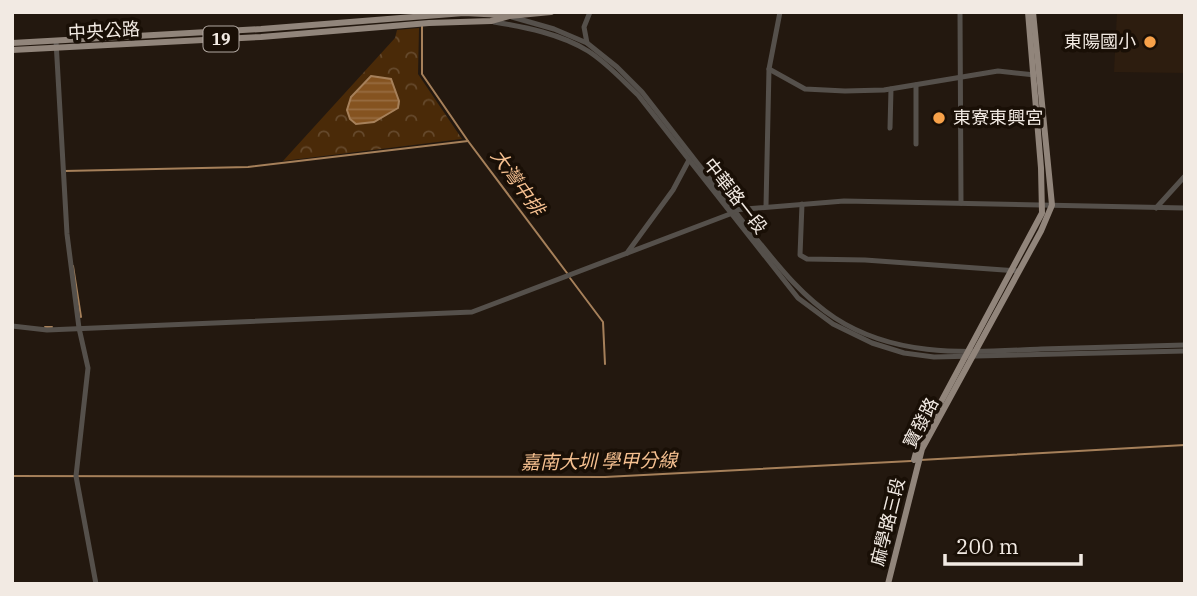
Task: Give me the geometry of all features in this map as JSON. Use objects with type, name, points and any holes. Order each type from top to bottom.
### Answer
[{"type":"main road","name":"19","points":[[491,21],[509,16],[551,12]]},
{"type":"main road","points":[[1030,12],[1043,206]]},
{"type":"main road","name":"中央公路","points":[[12,50],[464,13],[509,16]]},
{"type":"main road","name":"中央公路","points":[[12,43],[56,45],[491,21]]},
{"type":"main road","points":[[1035,75],[1052,205]]},
{"type":"main road","name":"寶發路","points":[[916,468],[922,449],[970,354],[1052,205]]},
{"type":"main road","name":"寶發路","points":[[1015,270],[1043,206]]},
{"type":"main road","name":"麻學路三段","points":[[888,584],[916,468]]},
{"type":"street","points":[[590,12],[584,27],[590,53]]},
{"type":"street","points":[[766,206],[769,69],[780,12]]},
{"type":"street","points":[[961,12],[961,203]]},
{"type":"street","name":"中華路一段","points":[[509,16],[554,29],[587,43],[617,66],[642,92],[732,212]]},
{"type":"street","name":"中華路一段","points":[[491,21],[553,36],[590,53],[638,95],[732,212],[802,293],[836,319],[874,338],[904,348],[970,354]]},
{"type":"street","points":[[56,45],[67,234],[79,328],[88,368],[76,484],[96,584]]},
{"type":"street","points":[[769,69],[806,89],[845,91],[891,89],[998,72],[1035,75]]},
{"type":"street","points":[[916,85],[916,144]]},
{"type":"street","points":[[890,128],[891,89]]},
{"type":"street","points":[[627,254],[673,190],[689,160]]},
{"type":"street","points":[[1156,208],[1185,177]]},
{"type":"street","points":[[12,326],[47,330],[472,312],[732,212],[766,206],[844,201],[1185,208]]},
{"type":"street","points":[[803,204],[800,255],[807,259],[1015,270]]},
{"type":"street","points":[[970,354],[1185,345]]},
{"type":"street","points":[[970,354],[1185,351]]},
{"type":"shaded area","name":"東陽國小","points":[[1117,12],[1185,12],[1185,73],[1114,72]]},
{"type":"shaded area","points":[[371,76],[391,79],[399,101],[398,108],[374,122],[356,124],[350,119],[347,110],[351,97]]},
{"type":"green space","points":[[419,28],[418,74],[462,139],[283,161],[395,38],[397,30]]},
{"type":"waterway","name":"大灣中排","points":[[422,25],[422,74],[468,141],[567,273]]},
{"type":"waterway","points":[[64,171],[248,167],[468,141]]},
{"type":"waterway","points":[[73,266],[81,317]]},
{"type":"waterway","name":"大灣中排","points":[[570,278],[603,322],[605,364]]},
{"type":"waterway","points":[[45,327],[52,327]]},
{"type":"waterway","name":"嘉南大圳 學甲分線","points":[[920,460],[1185,445]]},
{"type":"waterway","name":"嘉南大圳 學甲分線","points":[[12,476],[605,477],[911,461]]},
{"type":"place","name":"東陽國小","points":[[1150,42]]},
{"type":"place","name":"東寮東興宮","points":[[939,118]]}]
